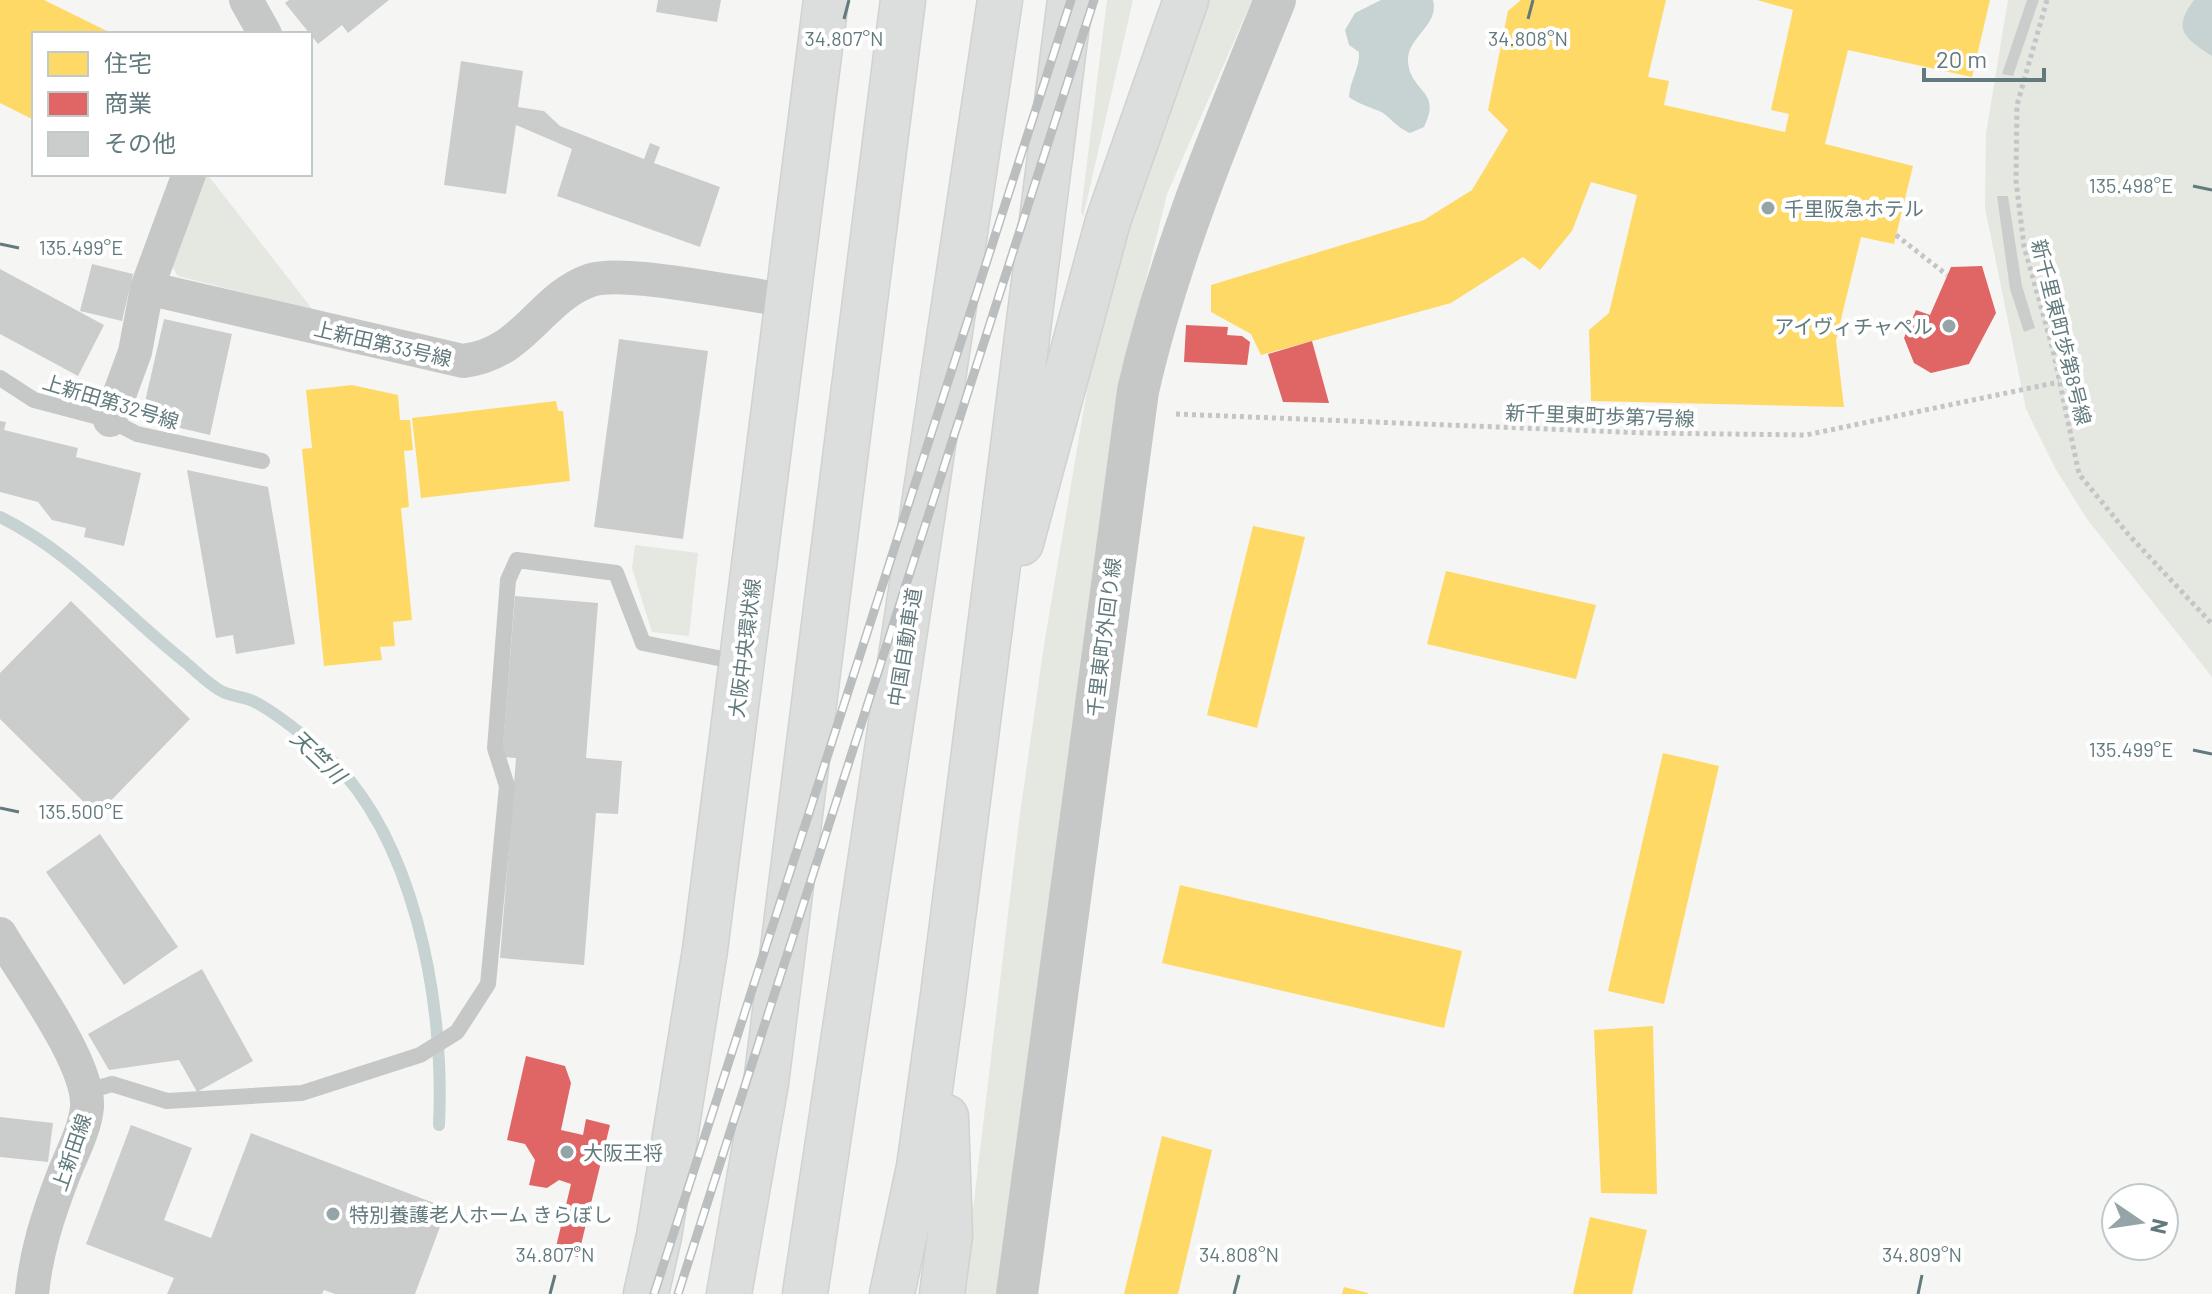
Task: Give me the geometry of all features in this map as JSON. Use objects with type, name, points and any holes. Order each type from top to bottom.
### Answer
[{"type":"main road","name":"大阪中央環状線","points":[[646,1294],[705,950],[826,0]]},
{"type":"main road","points":[[729,1294],[766,1083],[903,0]]},
{"type":"main road","name":"中国自動車道","points":[[805,1294],[1000,0]]},
{"type":"main road","points":[[892,1294],[919,1167],[942,1003],[985,685],[1002,508],[1070,0]]},
{"type":"main road","points":[[985,685],[1108,221],[1153,0]]},
{"type":"main road","points":[[1108,221],[1186,0]]},
{"type":"main road","points":[[942,1003],[950,1235],[942,1294]]},
{"type":"main road","points":[[614,1294],[673,1143]]},
{"type":"street","points":[[246,0],[264,32]]},
{"type":"street","name":"千里東町外回り線","points":[[1017,1294],[1135,413],[1154,327],[1180,243],[1275,0]]},
{"type":"street","points":[[110,420],[135,352],[147,288],[188,176]]},
{"type":"street","name":"上新田第33号線","points":[[147,288],[463,361],[495,354],[575,288],[604,277],[786,300]]},
{"type":"street","name":"上新田線","points":[[0,934],[67,1043],[85,1092],[87,1108],[36,1258],[32,1294]]},
{"type":"lane","name":"上新田第32号線","points":[[0,378],[34,400],[110,420],[137,434],[262,461]]},
{"type":"lane","points":[[85,1092],[112,1084],[167,1101],[302,1093],[420,1055],[457,1032],[488,984],[507,786],[495,748],[508,580],[517,560],[616,573],[643,643],[742,663]]},
{"type":"path","name":"新千里東町歩第8号線","points":[[2047,0],[2017,105],[2016,181],[2027,261],[2079,474],[2128,534],[2212,624]]},
{"type":"path","points":[[1896,235],[1947,275]]},
{"type":"path","name":"新千里東町歩第7号線","points":[[1135,413],[1631,433],[1806,435],[2059,382]]},
{"type":"shaded area","points":[[1107,0],[1133,0],[1083,217],[1081,211]]},
{"type":"shaded area","points":[[1203,0],[1252,0],[1167,194],[1118,393],[998,1294],[963,1294],[1019,821],[1044,645],[1088,384],[1137,182]]},
{"type":"shaded area","points":[[1381,0],[1433,0],[1432,17],[1412,45],[1408,61],[1414,80],[1428,98],[1429,115],[1424,127],[1410,133],[1383,113],[1349,97],[1359,52],[1349,45],[1345,30],[1355,13]]},
{"type":"shaded area","points":[[2008,0],[2212,0],[2212,677],[2087,519],[2055,468],[2026,409],[1985,208],[1986,133]]},
{"type":"shaded area","points":[[2194,0],[2212,0],[2212,56],[2185,33],[2183,19]]},
{"type":"shaded area","points":[[202,176],[209,176],[313,310],[178,276],[169,262]]},
{"type":"shaded area","points":[[635,545],[698,553],[689,636],[652,632],[632,568]]},
{"type":"building: 住宅","points":[[0,0],[44,0],[109,32],[32,32],[32,119],[0,103]]},
{"type":"building: 住宅","name":"千里阪急ホテル","points":[[1521,0],[1666,0],[1648,77],[1669,81],[1664,105],[1785,132],[1789,114],[1771,110],[1793,10],[1757,0],[1990,0],[1972,77],[1848,50],[1825,144],[1913,166],[1894,244],[1861,237],[1836,340],[1844,407],[1591,401],[1589,330],[1609,313],[1637,195],[1591,182],[1572,231],[1540,270],[1523,257],[1451,303],[1261,355],[1251,334],[1211,312],[1211,285],[1424,220],[1472,190],[1508,130],[1488,110],[1508,11]]},
{"type":"building: 住宅","points":[[352,385],[398,395],[400,420],[410,420],[413,450],[404,451],[409,507],[401,508],[412,620],[393,622],[395,646],[380,647],[382,660],[324,666],[302,449],[312,448],[306,390]]},
{"type":"building: 住宅","points":[[556,401],[558,411],[563,411],[570,481],[421,498],[412,418]]},
{"type":"building: 住宅","points":[[1253,526],[1305,537],[1257,728],[1207,715]]},
{"type":"building: 住宅","points":[[1446,571],[1596,605],[1576,679],[1427,644]]},
{"type":"building: 住宅","points":[[1663,753],[1719,766],[1664,1004],[1608,991]]},
{"type":"building: 住宅","points":[[1180,885],[1462,951],[1444,1028],[1162,963]]},
{"type":"building: 住宅","points":[[1653,1026],[1657,1194],[1601,1193],[1594,1030]]},
{"type":"building: 住宅","points":[[1162,1136],[1212,1150],[1178,1294],[1124,1294]]},
{"type":"building: 住宅","points":[[1590,1217],[1647,1230],[1632,1294],[1573,1294]]},
{"type":"building: 住宅","points":[[1344,1287],[1368,1293],[1368,1294],[1342,1294]]},
{"type":"building: 商業","name":"アイヴィチャペル","points":[[1982,266],[1996,313],[1969,364],[1931,373],[1914,363],[1904,338],[1916,310],[1930,315],[1951,267]]},
{"type":"building: 商業","points":[[1186,325],[1228,327],[1227,335],[1242,336],[1250,342],[1247,365],[1184,362]]},
{"type":"building: 商業","points":[[1312,341],[1329,403],[1283,402],[1268,354]]},
{"type":"building: 商業","name":"大阪王将","points":[[526,1056],[565,1066],[571,1083],[561,1130],[583,1135],[586,1119],[610,1125],[578,1257],[555,1251],[571,1184],[559,1180],[547,1188],[529,1185],[535,1160],[525,1144],[507,1140]]},
{"type":"building: その他","points":[[289,0],[389,0],[348,33],[342,25],[318,44],[312,32],[308,32],[285,3]]},
{"type":"building: その他","points":[[658,0],[721,0],[717,22],[656,12]]},
{"type":"building: その他","points":[[2027,0],[2039,0],[2013,76],[2002,74]]},
{"type":"building: その他","points":[[461,61],[523,71],[518,107],[544,111],[560,126],[644,159],[650,143],[660,147],[654,163],[720,187],[700,247],[557,196],[572,149],[516,125],[506,194],[444,185]]},
{"type":"building: その他","points":[[1997,196],[2008,196],[2022,286],[2035,328],[2024,332],[2010,289]]},
{"type":"building: その他","points":[[92,264],[133,274],[122,321],[80,311]]},
{"type":"building: その他","points":[[0,269],[104,325],[78,376],[0,334]]},
{"type":"building: その他","points":[[164,319],[232,334],[210,435],[141,419]]},
{"type":"building: その他","points":[[619,339],[708,351],[683,539],[594,527]]},
{"type":"building: その他","points":[[0,421],[6,422],[4,430],[78,448],[76,457],[141,473],[124,546],[84,537],[86,528],[52,520],[38,502],[0,492]]},
{"type":"building: その他","points":[[187,470],[268,487],[295,644],[236,654],[233,635],[216,638]]},
{"type":"building: その他","points":[[515,596],[598,603],[586,758],[622,761],[618,814],[596,813],[584,965],[500,958],[516,758],[502,757]]},
{"type":"building: その他","points":[[71,601],[190,719],[97,815],[0,719],[0,673]]},
{"type":"building: その他","points":[[100,834],[178,947],[124,985],[46,872]]},
{"type":"building: その他","points":[[202,969],[253,1061],[197,1092],[179,1060],[109,1070],[88,1034]]},
{"type":"building: その他","points":[[0,1117],[53,1123],[48,1162],[0,1157]]},
{"type":"building: その他","name":"特別養護老人ホーム きらぼし","points":[[131,1125],[192,1148],[164,1220],[211,1238],[251,1133],[447,1208],[415,1294],[335,1294],[324,1290],[322,1294],[167,1294],[174,1278],[86,1244]]},
{"type":"waterway","name":"天竺川","points":[[0,517],[74,566],[213,686],[227,694],[253,701],[287,723],[316,746],[350,781],[378,823],[400,870],[417,920],[436,1025],[439,1125]]},
{"type":"railway","points":[[654,1294],[1071,0]]},
{"type":"railway","points":[[678,1294],[1094,0]]},
{"type":"place","name":"千里阪急ホテル","points":[[1768,208]]},
{"type":"place","name":"アイヴィチャペル","points":[[1949,326]]},
{"type":"place","name":"大阪王将","points":[[567,1152]]},
{"type":"place","name":"特別養護老人ホーム きらぼし","points":[[333,1214]]}]
